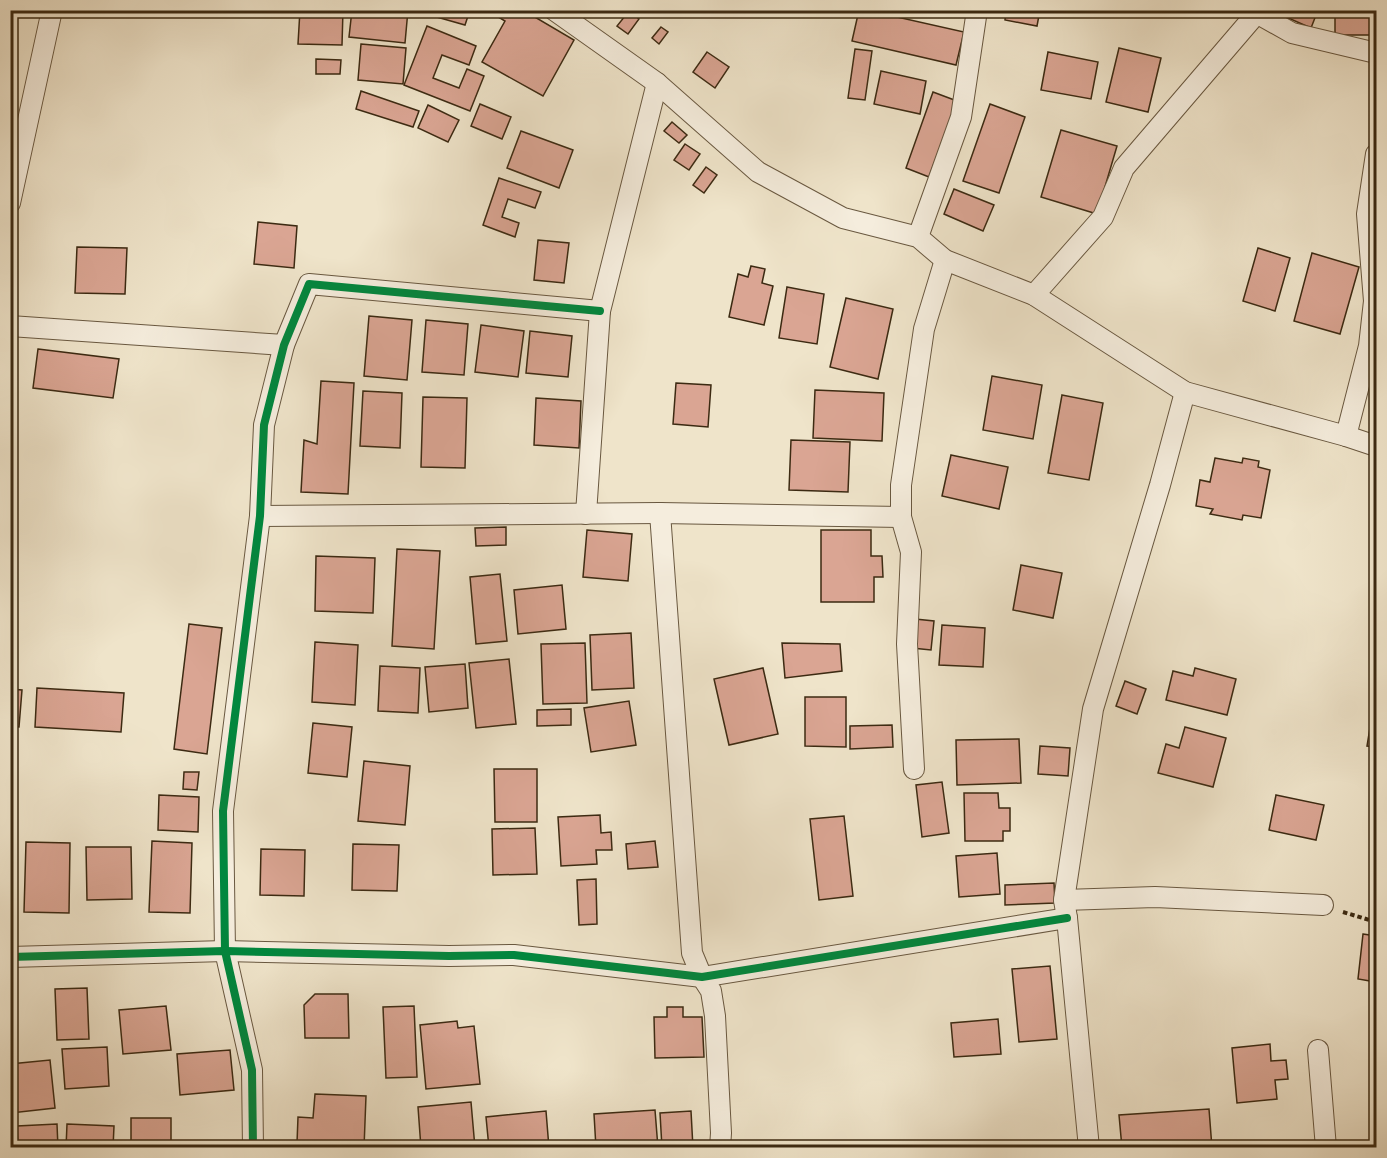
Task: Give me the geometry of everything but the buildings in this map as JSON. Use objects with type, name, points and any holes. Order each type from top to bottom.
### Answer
[{"type":"street","points":[[10,203],[52,10]]},
{"type":"street","points":[[554,10],[657,83],[759,172],[843,218],[918,237],[945,260],[1034,295],[1185,392],[1377,446]]},
{"type":"street","points":[[918,237],[961,117],[977,10]]},
{"type":"street","points":[[1034,295],[1103,217],[1124,168],[1254,12],[1292,33],[1377,53]]},
{"type":"street","points":[[586,514],[600,311],[657,83]]},
{"type":"street","points":[[1346,436],[1370,346],[1374,301],[1367,214],[1377,154]]},
{"type":"street","points":[[914,769],[907,644],[910,552],[901,518],[903,474],[924,329],[945,260]]},
{"type":"street","points":[[253,1148],[252,1070],[225,951],[223,811],[260,516],[264,425],[284,345],[309,284],[600,311]]},
{"type":"street","points":[[10,326],[284,345]]},
{"type":"street","points":[[1089,1148],[1066,909],[1093,709],[1160,485],[1185,392]]},
{"type":"street","points":[[260,516],[660,513],[901,518]]},
{"type":"street","points":[[660,513],[692,953],[711,991],[715,1016],[722,1133],[720,1148]]},
{"type":"street","points":[[10,957],[225,951],[437,956],[514,955],[702,976],[1066,909],[1155,897],[1323,905]]},
{"type":"street","points":[[1318,1050],[1326,1148]]},
{"type":"path","points":[[1323,905],[1377,922]]},
{"type":"cycle path","points":[[253,1148],[252,1070],[225,951],[223,811],[260,516],[264,425],[284,345],[309,284],[600,311]]},
{"type":"cycle path","points":[[10,957],[225,951],[449,956],[514,955],[702,977],[1067,918]]}]
